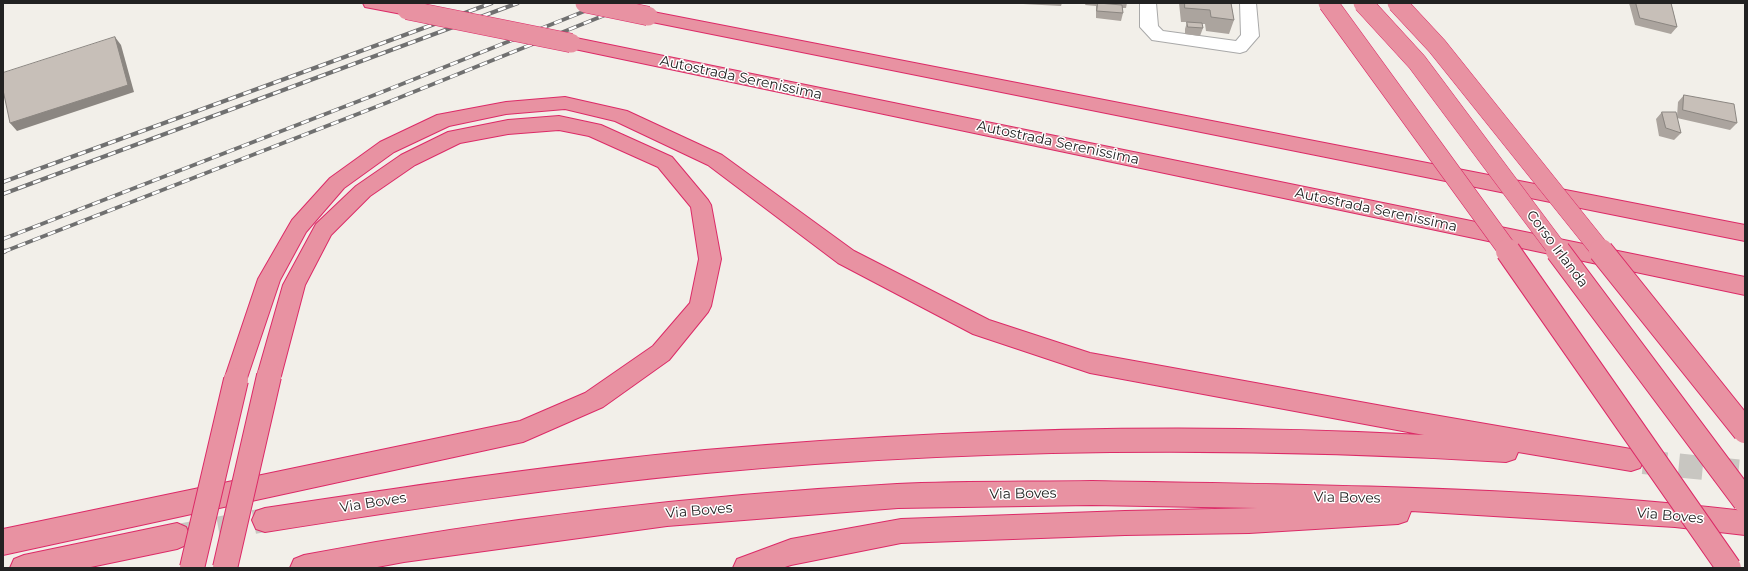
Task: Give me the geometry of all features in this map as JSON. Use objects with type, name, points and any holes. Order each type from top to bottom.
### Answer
[{"type":"highway","name":"Autostrada Serenissima","points":[[371,3],[1745,286]]},
{"type":"highway","points":[[585,3],[1745,233]]},
{"type":"highway","points":[[1328,3],[1392,88],[1557,319],[1728,568]]},
{"type":"highway","name":"Corso Irlanda","points":[[1363,3],[1417,62],[1745,501]]},
{"type":"highway","points":[[1397,3],[1437,46],[1745,431]]},
{"type":"highway","name":"Via Boves","points":[[192,568],[236,380],[248,340],[269,279],[299,226],[337,183],[387,147],[444,120],[506,108],[565,103],[620,116],[715,160],[846,257],[981,327],[1090,363],[1392,419],[1631,460],[1447,447],[1275,441],[1086,440],[908,446],[696,462],[525,481],[265,520]]},
{"type":"highway","points":[[3,542],[523,430],[594,400],[661,353],[700,306],[710,259],[701,206],[664,162],[594,130],[559,123],[508,127],[455,137],[408,160],[363,191],[323,230],[294,285],[269,376],[225,568]]},
{"type":"highway","name":"Via Boves","points":[[304,568],[404,549],[667,514],[898,496],[1092,493],[1439,500],[1676,515],[1745,523]]},
{"type":"highway","points":[[747,568],[791,552],[901,531],[1125,523],[1249,521],[1515,504]]},
{"type":"highway","points":[[24,568],[177,536]]},
{"type":"street","points":[[1148,3],[1149,27],[1158,36],[1240,47],[1250,36],[1248,3]]},
{"type":"building","points":[[1098,3],[1122,5],[1123,13],[1097,11]]},
{"type":"building","points":[[1185,3],[1231,3],[1234,20],[1211,17],[1210,10],[1185,8]]},
{"type":"building","points":[[1636,3],[1671,3],[1677,27],[1640,18]]},
{"type":"building","points":[[1187,22],[1202,23],[1203,28],[1188,27]]},
{"type":"building","points":[[115,37],[128,85],[10,123],[3,90],[3,73]]},
{"type":"building","points":[[1684,95],[1734,104],[1737,123],[1683,110]]},
{"type":"building","points":[[1662,112],[1676,112],[1681,133],[1666,128]]},
{"type":"tunnel","points":[[1643,462],[1745,472]]},
{"type":"tunnel","points":[[183,535],[265,520]]},
{"type":"railway","points":[[3,182],[492,3]]},
{"type":"railway","points":[[3,194],[518,3]]},
{"type":"railway","points":[[3,239],[377,94],[605,3]]},
{"type":"railway","points":[[5,251],[3,252],[386,103],[635,3]]}]
